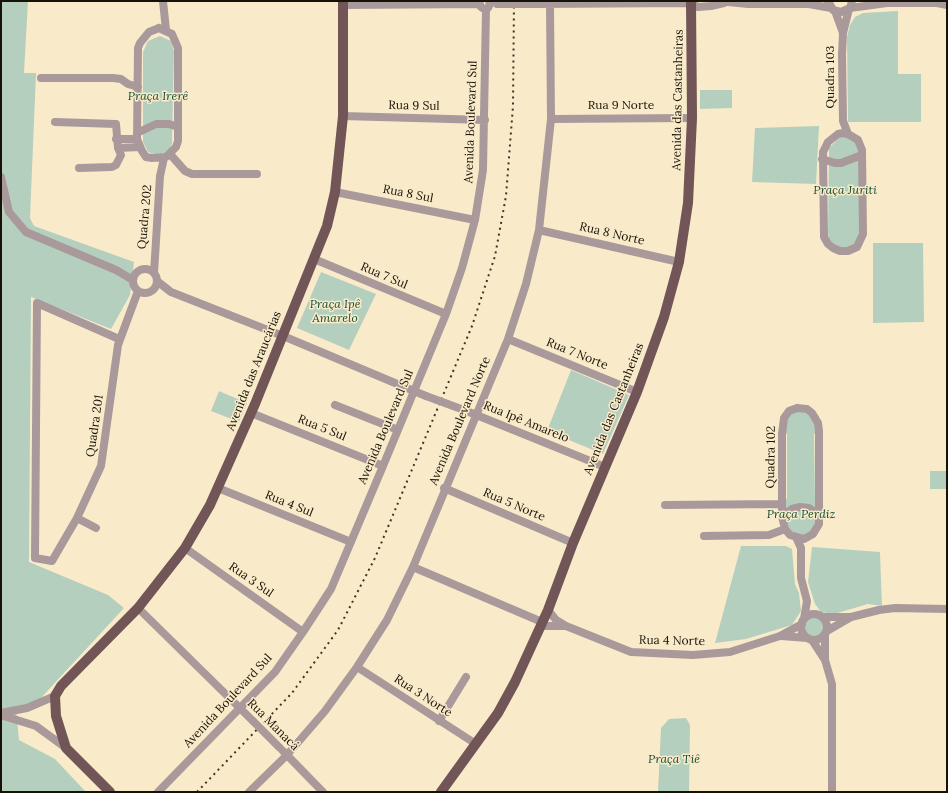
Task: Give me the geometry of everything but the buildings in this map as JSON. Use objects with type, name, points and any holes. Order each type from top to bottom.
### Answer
[{"type":"main road","name":"Avenida das Castanheiras","points":[[441,792],[498,713],[515,682],[548,610],[573,543],[637,392],[664,317],[679,262],[688,203],[692,118],[692,2]]},
{"type":"main road","name":"Avenida das Araucárias","points":[[55,696],[61,686],[138,608],[185,548],[218,488],[283,336],[327,226],[335,192],[342,116],[343,3]]},
{"type":"main road","points":[[55,696],[56,716],[66,748],[110,792]]},
{"type":"street","points":[[138,140],[138,48],[149,32],[159,28],[166,30],[163,1]]},
{"type":"street","points":[[343,3],[550,5],[606,2],[692,2],[698,7],[711,6],[720,2],[812,2],[832,7],[841,12],[850,6],[868,3],[940,2],[947,5]]},
{"type":"street","name":"Avenida Boulevard Sul","points":[[158,792],[275,672],[303,632],[331,589],[383,466],[446,314],[462,268],[475,220],[483,170],[487,4]]},
{"type":"street","name":"Avenida Boulevard Norte","points":[[250,792],[287,755],[325,711],[357,667],[387,620],[413,567],[444,488],[508,339],[526,284],[539,230],[551,119],[550,5]]},
{"type":"street","name":"Quadra 103","points":[[843,121],[848,134],[858,140],[862,150],[863,234],[857,247],[848,252],[840,252],[833,248],[828,244],[824,237],[822,159],[824,146],[838,134],[843,121],[844,33],[850,6]]},
{"type":"street","name":"Quadra 103","points":[[832,7],[844,33]]},
{"type":"street","name":"Quadra 202","points":[[149,292],[153,274],[159,211],[160,176],[167,156],[176,147],[178,141],[178,48],[176,40],[166,30]]},
{"type":"street","points":[[41,78],[113,78],[121,79],[128,84],[138,87]]},
{"type":"street","name":"Rua 9 Sul","points":[[342,116],[485,120]]},
{"type":"street","name":"Rua 9 Norte","points":[[551,119],[692,118]]},
{"type":"street","points":[[56,122],[116,124],[116,139],[121,155],[120,159],[112,168],[79,168]]},
{"type":"street","points":[[118,148],[138,140],[156,124],[169,124],[178,127]]},
{"type":"street","points":[[838,134],[848,134]]},
{"type":"street","points":[[116,139],[138,140]]},
{"type":"street","name":"Quadra 202","points":[[138,140],[146,157],[152,158],[160,176]]},
{"type":"street","points":[[822,159],[835,163],[841,163],[862,155]]},
{"type":"street","points":[[152,158],[167,156],[185,171],[192,174],[257,174]]},
{"type":"street","points":[[1,177],[9,212],[26,232],[116,270],[134,276],[153,274]]},
{"type":"street","name":"Rua 8 Sul","points":[[335,192],[475,220]]},
{"type":"street","name":"Rua 8 Norte","points":[[539,230],[679,262]]},
{"type":"street","name":"Rua 7 Sul","points":[[314,259],[446,314]]},
{"type":"street","name":"Rua Ipê Amarelo","points":[[153,274],[171,292]]},
{"type":"street","points":[[134,276],[134,286],[138,291]]},
{"type":"street","name":"Rua Ipê Amarelo","points":[[138,291],[171,292],[283,336],[426,396],[606,467]]},
{"type":"street","name":"Quadra 201","points":[[119,339],[37,303],[35,558],[52,561],[77,518],[101,466],[104,457],[119,339],[138,291]]},
{"type":"street","name":"Quadra 201","points":[[129,313],[149,292]]},
{"type":"street","name":"Rua 7 Norte","points":[[508,339],[637,392]]},
{"type":"street","points":[[335,405],[398,430]]},
{"type":"street","name":"Quadra 102","points":[[785,529],[782,516],[784,418],[789,411],[797,408],[807,409],[812,413],[818,423],[820,516],[819,524],[813,534],[800,538]]},
{"type":"street","name":"Rua 5 Sul","points":[[251,413],[383,466]]},
{"type":"street","name":"Rua 4 Sul","points":[[218,488],[351,542]]},
{"type":"street","name":"Rua 5 Norte","points":[[444,488],[573,543]]},
{"type":"street","points":[[665,505],[782,504]]},
{"type":"street","points":[[782,516],[792,509],[800,507],[809,508],[820,516]]},
{"type":"street","points":[[77,518],[96,528]]},
{"type":"street","points":[[704,536],[769,535],[785,529],[790,535],[800,538],[801,578],[807,601],[802,631],[825,660],[832,690],[832,792]]},
{"type":"street","name":"Rua 3 Sul","points":[[185,548],[303,632]]},
{"type":"street","name":"Rua 4 Norte","points":[[413,567],[542,624],[566,626]]},
{"type":"street","points":[[807,601],[827,623],[825,660]]},
{"type":"street","name":"Rua Manacá","points":[[138,608],[323,792]]},
{"type":"street","points":[[809,639],[819,640],[826,633],[851,617],[863,613],[895,608],[947,609]]},
{"type":"street","name":"Rua 4 Norte","points":[[548,610],[556,620],[566,626],[631,652],[692,655],[730,652],[780,636],[803,621]]},
{"type":"street","points":[[803,621],[811,614],[821,616],[851,617]]},
{"type":"street","name":"Rua 4 Norte","points":[[780,636],[809,639]]},
{"type":"street","name":"Rua 3 Norte","points":[[357,667],[476,744]]},
{"type":"street","points":[[439,721],[466,677]]},
{"type":"street","points":[[1,714],[35,706],[55,696]]},
{"type":"street","points":[[1,714],[36,726],[66,748]]},
{"type":"green space","points":[[1,1],[28,1],[24,73],[36,73],[30,218],[34,226],[134,262],[130,295],[111,329],[31,297],[29,562],[108,595],[124,608],[40,699],[16,708],[19,740],[55,759],[86,792],[1,792]]},
{"type":"green space","points":[[898,11],[898,74],[921,74],[921,122],[848,122],[847,37],[850,25],[855,17],[863,13]]},
{"type":"green space","name":"Praça Irerê","points":[[160,36],[171,41],[174,51],[172,144],[168,152],[157,155],[148,152],[143,142],[143,52],[148,41]]},
{"type":"green space","points":[[700,90],[732,90],[732,108],[700,109]]},
{"type":"green space","points":[[819,126],[816,184],[752,182],[755,128]]},
{"type":"green space","name":"Praça Juriti","points":[[846,136],[854,140],[861,151],[861,232],[856,243],[845,249],[838,248],[829,241],[828,233],[829,148],[839,138]]},
{"type":"green space","points":[[873,243],[923,243],[924,322],[873,323]]},
{"type":"green space","name":"Praça Ipê Amarelo","points":[[321,272],[376,294],[349,350],[297,328]]},
{"type":"green space","points":[[571,370],[629,395],[603,454],[547,431]]},
{"type":"green space","points":[[219,391],[247,403],[239,422],[211,411]]},
{"type":"green space","name":"Praça Perdiz","points":[[789,411],[812,413],[819,434],[814,434],[815,499],[820,516],[809,537],[790,535],[782,500],[787,499],[787,434],[782,434]]},
{"type":"green space","points":[[930,471],[947,471],[947,489],[930,489]]},
{"type":"green space","points":[[741,546],[786,546],[792,549],[795,584],[799,593],[801,611],[792,625],[746,639],[715,643]]},
{"type":"green space","points":[[812,547],[880,552],[882,606],[868,604],[834,614],[821,612],[815,604],[808,582]]},
{"type":"green space","points":[[815,614],[824,618],[828,627],[824,636],[815,640],[806,636],[802,627],[806,618]]},
{"type":"green space","name":"Praça Tiê","points":[[686,718],[690,725],[689,792],[658,792],[661,728],[669,719]]},
{"type":"railway","points":[[197,792],[292,693],[338,630],[375,558],[472,326],[495,256],[506,196],[513,106],[514,1]]}]
